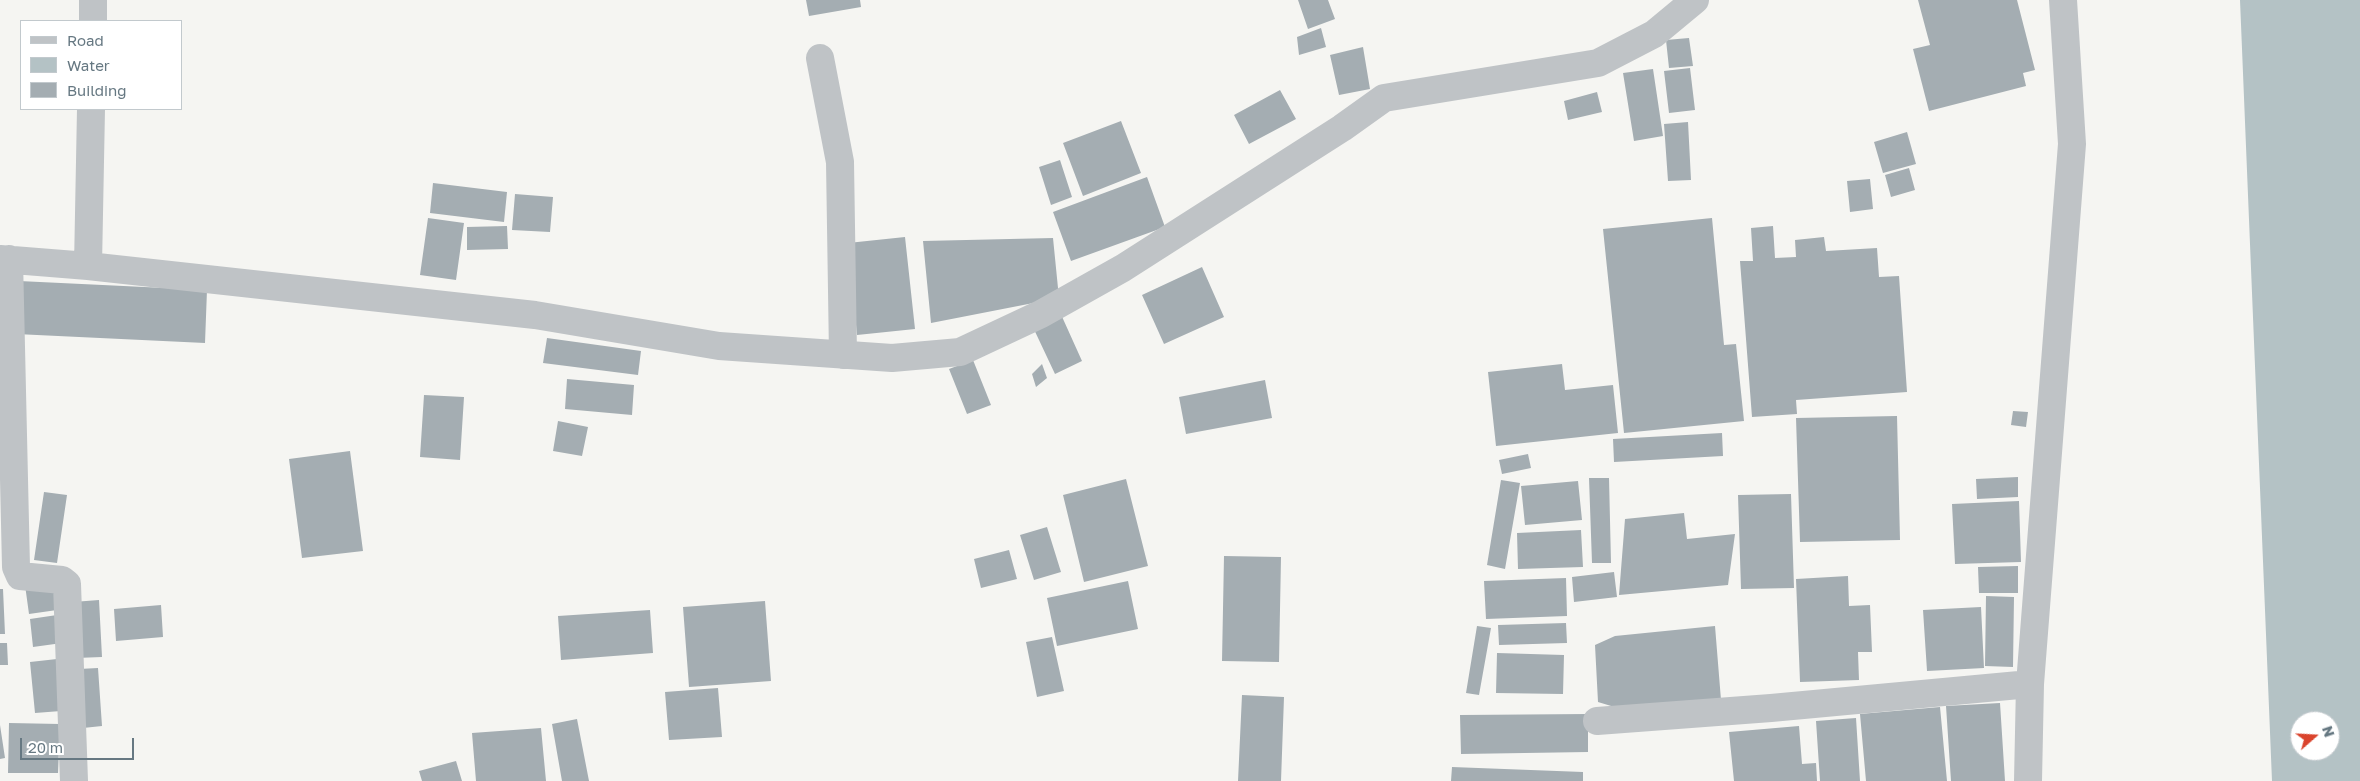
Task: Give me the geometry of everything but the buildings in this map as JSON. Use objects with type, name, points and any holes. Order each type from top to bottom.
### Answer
[{"type":"street","points":[[93,0],[93,20]]},
{"type":"street","points":[[74,781],[66,584],[62,580],[20,576],[16,567],[5,259],[88,266],[535,315],[719,346],[892,358],[960,352],[1041,314],[1123,268],[1342,128],[1384,98],[1598,63],[1654,34],[1695,0]]},
{"type":"street","points":[[2028,781],[2030,684],[2072,144],[2063,0]]},
{"type":"street","points":[[820,58],[840,162],[843,354]]},
{"type":"street","points":[[88,266],[91,110]]},
{"type":"street","points":[[1598,721],[1771,708],[2030,684]]},
{"type":"water","points":[[2240,0],[2360,0],[2360,781],[2272,781]]}]
